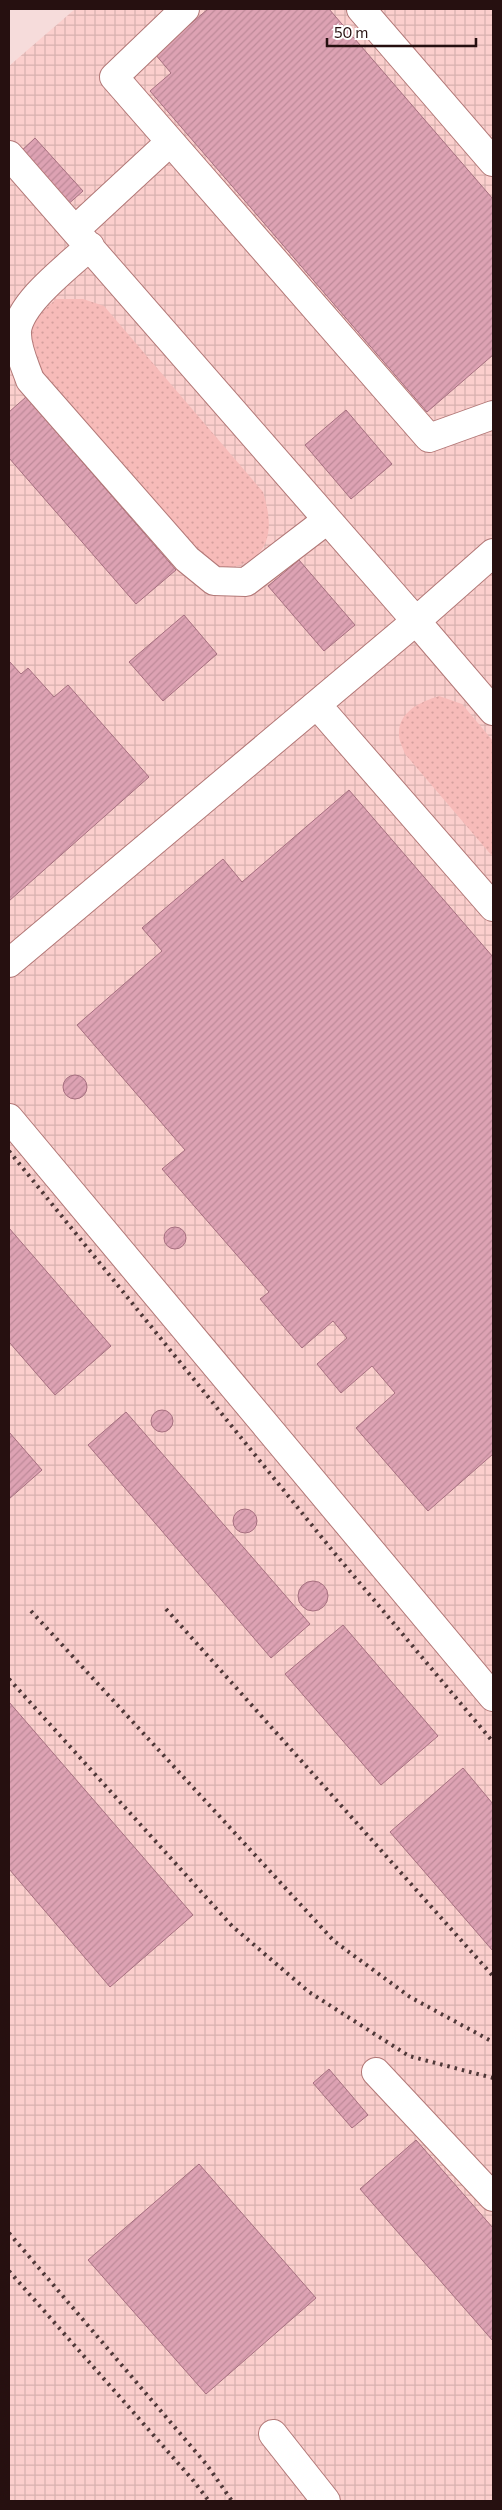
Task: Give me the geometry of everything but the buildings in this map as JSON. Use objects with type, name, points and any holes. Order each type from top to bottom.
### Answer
[{"type":"street","points":[[186,9],[114,77],[429,438],[493,415]]},
{"type":"street","points":[[361,9],[493,162]]},
{"type":"street","points":[[170,142],[83,238],[26,307],[17,330],[20,351],[30,380],[187,559],[214,581],[246,582],[327,520]]},
{"type":"street","points":[[9,155],[493,711]]},
{"type":"street","points":[[9,963],[317,705],[493,553]]},
{"type":"street","points":[[317,705],[493,907]]},
{"type":"street","points":[[9,1118],[493,1697]]},
{"type":"street","points":[[376,2072],[493,2197]]},
{"type":"street","points":[[273,2434],[326,2501]]},
{"type":"shaded area","points":[[75,9],[493,9],[493,2501],[9,2501],[9,66]]},
{"type":"shaded area","points":[[56,299],[83,299],[104,306],[263,492],[269,519],[269,529],[264,546],[251,560],[232,567],[221,567],[196,555],[34,371],[30,344],[34,320]]},
{"type":"shaded area","points":[[439,696],[462,704],[493,741],[493,857],[405,754],[400,742],[400,727],[406,714],[425,701]]},
{"type":"railway","points":[[9,1151],[332,1550],[493,1742]]},
{"type":"railway","points":[[166,1609],[493,1976]]},
{"type":"railway","points":[[31,1611],[334,1941],[410,1997],[493,2042]]},
{"type":"railway","points":[[9,1679],[232,1926],[309,1992],[409,2056],[493,2078]]},
{"type":"railway","points":[[9,2233],[207,2465],[232,2501]]},
{"type":"railway","points":[[9,2271],[192,2479],[209,2501]]}]
